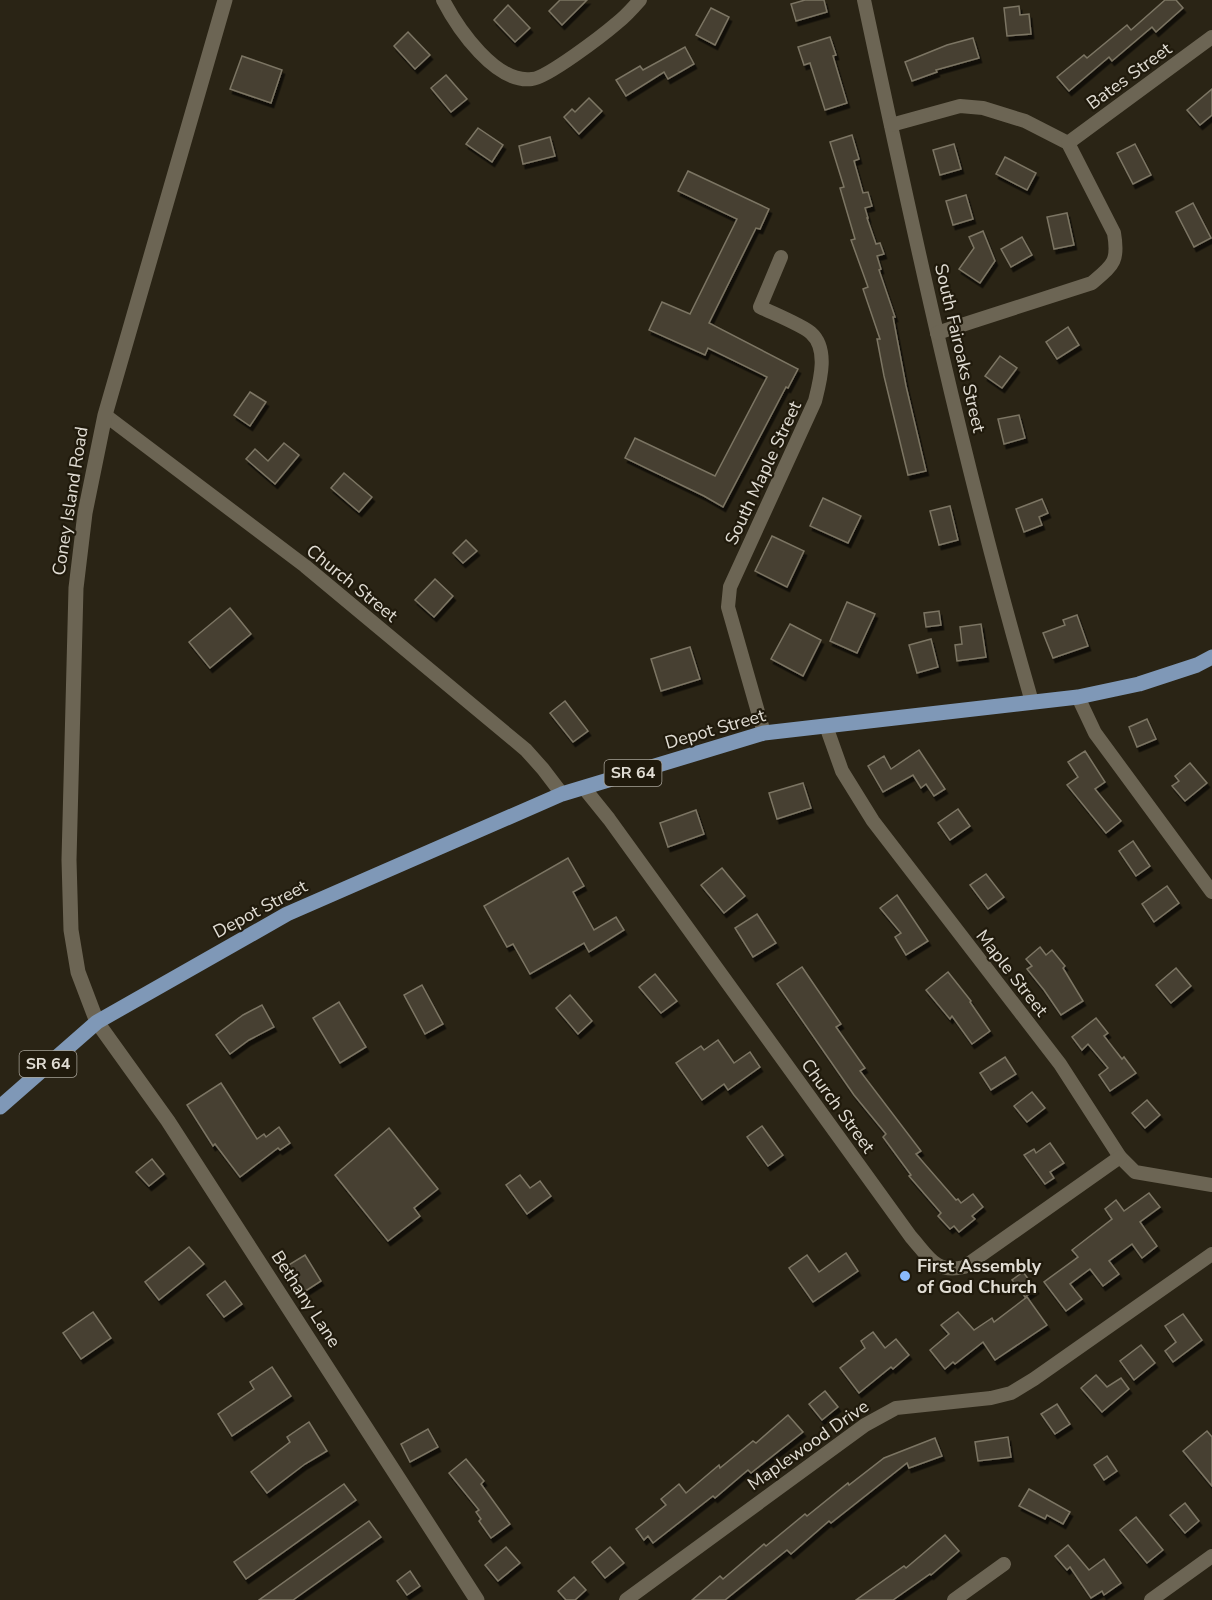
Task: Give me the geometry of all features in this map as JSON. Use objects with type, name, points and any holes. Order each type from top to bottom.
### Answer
[{"type":"main road","name":"Depot Street","points":[[97,1022],[287,914],[562,794],[764,733],[1078,697],[1139,684],[1197,665],[1212,657]]},
{"type":"main road","name":"SR 64","points":[[0,1107],[97,1022]]},
{"type":"street","name":"Coney Island Road","points":[[97,1022],[78,972],[71,930],[69,860],[76,588],[85,513],[105,415],[225,0]]},
{"type":"street","points":[[443,0],[454,21],[482,56],[514,78],[534,79],[552,70],[619,22],[640,0]]},
{"type":"street","name":"South Fairoaks Street","points":[[864,0],[937,333],[1009,622],[1032,702]]},
{"type":"street","name":"Bates Street","points":[[1068,143],[1212,37]]},
{"type":"street","points":[[891,125],[960,106],[983,108],[1025,121],[1068,143],[1114,233],[1116,259],[1110,268],[1092,282],[937,333]]},
{"type":"street","name":"South Maple Street","points":[[764,733],[728,607],[730,587],[815,401],[822,371],[820,350],[812,334],[760,307],[781,258]]},
{"type":"street","name":"Church Street","points":[[105,415],[305,566],[526,750],[562,794]]},
{"type":"street","points":[[1078,697],[1095,733],[1212,892]]},
{"type":"street","name":"Maple Street","points":[[826,726],[842,771],[873,821],[1060,1064],[1120,1157],[1135,1172],[1212,1185]]},
{"type":"street","name":"Church Street","points":[[584,788],[911,1237],[937,1267],[951,1270],[964,1267],[1120,1157]]},
{"type":"street","name":"Bethany Lane","points":[[97,1022],[168,1122],[477,1600]]},
{"type":"street","name":"Maplewood Drive","points":[[626,1600],[865,1425],[896,1408],[991,1398],[1011,1393],[1212,1254]]},
{"type":"street","points":[[1151,1600],[1212,1556]]},
{"type":"street","points":[[954,1600],[1004,1564]]},
{"type":"building","points":[[560,0],[587,0],[562,25],[549,11]]},
{"type":"building","points":[[805,0],[824,0],[827,12],[796,21],[791,4]]},
{"type":"building","points":[[1165,0],[1176,0],[1183,8],[1156,32],[1152,27],[1112,61],[1109,57],[1069,91],[1057,77],[1084,55],[1087,58],[1127,25],[1131,30]]},
{"type":"building","points":[[508,5],[530,28],[515,42],[494,20]]},
{"type":"building","points":[[1019,6],[1020,15],[1029,14],[1031,34],[1007,36],[1004,8]]},
{"type":"building","points":[[711,8],[729,17],[715,45],[696,35]]},
{"type":"building","points":[[408,32],[430,55],[415,69],[394,46]]},
{"type":"building","points":[[830,37],[836,55],[833,56],[847,103],[825,110],[810,63],[804,65],[798,47]]},
{"type":"building","points":[[973,38],[979,58],[936,70],[937,72],[912,81],[905,62],[947,45]]},
{"type":"building","points":[[685,47],[694,64],[668,79],[664,72],[626,96],[616,80],[640,66],[643,70]]},
{"type":"building","points":[[242,56],[282,70],[271,103],[230,89]]},
{"type":"building","points":[[446,75],[467,99],[451,112],[431,88]]},
{"type":"building","points":[[1212,89],[1212,115],[1200,125],[1187,110]]},
{"type":"building","points":[[589,98],[602,111],[579,134],[564,117],[572,109],[575,112]]},
{"type":"building","points":[[478,128],[503,145],[492,162],[466,144]]},
{"type":"building","points":[[852,135],[859,159],[854,161],[863,193],[868,192],[872,206],[865,208],[867,218],[876,244],[880,243],[884,254],[877,256],[881,269],[879,270],[895,317],[893,317],[906,386],[926,471],[908,475],[884,376],[877,339],[880,339],[863,289],[868,287],[851,240],[855,239],[840,188],[844,187],[830,142]]},
{"type":"building","points":[[550,137],[555,156],[523,164],[519,146]]},
{"type":"building","points":[[954,144],[961,169],[940,175],[933,150]]},
{"type":"building","points":[[1135,144],[1151,175],[1133,184],[1117,153]]},
{"type":"building","points":[[1005,157],[1036,173],[1027,190],[996,174]]},
{"type":"building","points":[[688,171],[769,209],[760,229],[756,228],[709,323],[798,369],[788,388],[786,387],[723,507],[625,458],[635,438],[715,476],[767,377],[708,348],[705,355],[649,330],[662,302],[690,314],[737,219],[678,191]]},
{"type":"building","points":[[966,195],[973,219],[953,225],[946,201]]},
{"type":"building","points":[[1193,203],[1211,238],[1194,247],[1176,212]]},
{"type":"building","points":[[1067,213],[1074,245],[1054,249],[1047,217]]},
{"type":"building","points":[[983,231],[995,261],[980,283],[959,269],[974,248],[969,237]]},
{"type":"building","points":[[1022,237],[1032,255],[1011,267],[1001,249]]},
{"type":"building","points":[[1068,327],[1079,345],[1057,359],[1046,342]]},
{"type":"building","points":[[1000,356],[1017,368],[1002,388],[985,376]]},
{"type":"building","points":[[250,392],[266,402],[250,426],[234,415]]},
{"type":"building","points":[[1019,415],[1025,438],[1004,444],[998,419]]},
{"type":"building","points":[[284,443],[299,455],[275,484],[246,459],[255,449],[268,461]]},
{"type":"building","points":[[344,473],[372,497],[359,512],[331,488]]},
{"type":"building","points":[[823,498],[861,516],[848,543],[810,526]]},
{"type":"building","points":[[1042,499],[1048,513],[1039,517],[1042,525],[1024,532],[1016,509]]},
{"type":"building","points":[[950,506],[958,540],[939,545],[930,511]]},
{"type":"building","points":[[772,536],[804,551],[787,587],[755,571]]},
{"type":"building","points":[[466,540],[477,551],[463,563],[453,553]]},
{"type":"building","points":[[435,579],[453,596],[434,617],[415,600]]},
{"type":"building","points":[[847,602],[875,614],[857,653],[830,641]]},
{"type":"building","points":[[230,608],[251,634],[210,668],[189,642]]},
{"type":"building","points":[[939,611],[941,625],[926,627],[924,613]]},
{"type":"building","points":[[1077,615],[1088,646],[1053,658],[1043,633],[1065,625],[1063,620]]},
{"type":"building","points":[[790,624],[821,640],[803,676],[771,659]]},
{"type":"building","points":[[981,624],[986,657],[957,661],[955,645],[962,644],[960,627]]},
{"type":"building","points":[[931,639],[938,667],[917,673],[909,645]]},
{"type":"building","points":[[690,647],[700,679],[661,691],[651,659]]},
{"type":"building","points":[[565,701],[588,731],[573,742],[550,713]]},
{"type":"building","points":[[1147,719],[1156,739],[1137,747],[1129,727]]},
{"type":"building","points":[[919,750],[945,789],[934,796],[926,784],[921,788],[913,775],[883,792],[868,766],[884,756],[891,769]]},
{"type":"building","points":[[1085,751],[1105,782],[1095,789],[1121,821],[1106,833],[1067,785],[1078,777],[1068,762]]},
{"type":"building","points":[[1190,763],[1207,783],[1185,801],[1172,786],[1179,781],[1175,776]]},
{"type":"building","points":[[803,783],[811,808],[777,819],[769,793]]},
{"type":"building","points":[[958,809],[970,826],[950,840],[938,823]]},
{"type":"building","points":[[696,810],[704,834],[668,847],[660,823]]},
{"type":"building","points":[[1133,841],[1150,866],[1136,876],[1119,851]]},
{"type":"building","points":[[568,858],[584,886],[573,892],[594,930],[616,917],[624,930],[589,952],[584,943],[530,974],[513,944],[507,947],[484,906]]},
{"type":"building","points":[[722,868],[745,896],[724,913],[701,885]]},
{"type":"building","points":[[986,874],[1004,897],[988,909],[970,885]]},
{"type":"building","points":[[1167,886],[1179,903],[1154,922],[1142,904]]},
{"type":"building","points":[[897,895],[928,941],[906,955],[895,937],[901,933],[880,908]]},
{"type":"building","points":[[757,914],[776,943],[753,957],[735,928]]},
{"type":"building","points":[[1040,947],[1046,955],[1052,950],[1065,966],[1063,968],[1083,1001],[1061,1015],[1027,969],[1032,966],[1026,959]]},
{"type":"building","points":[[802,967],[841,1024],[836,1027],[865,1068],[860,1071],[921,1151],[916,1154],[956,1200],[958,1199],[961,1203],[973,1194],[983,1207],[972,1216],[975,1219],[959,1232],[954,1226],[950,1229],[938,1216],[941,1213],[909,1176],[911,1175],[883,1137],[886,1134],[854,1095],[777,984]]},
{"type":"building","points":[[1176,968],[1191,986],[1171,1003],[1156,985]]},
{"type":"building","points":[[948,972],[971,1001],[990,1031],[972,1044],[952,1016],[950,1019],[926,990]]},
{"type":"building","points":[[655,974],[677,1001],[661,1013],[639,987]]},
{"type":"building","points":[[422,985],[443,1024],[425,1034],[404,995]]},
{"type":"building","points":[[570,995],[592,1021],[578,1034],[556,1008]]},
{"type":"building","points":[[339,1002],[366,1047],[340,1063],[313,1018]]},
{"type":"building","points":[[262,1005],[274,1027],[249,1040],[230,1054],[216,1035],[243,1015]]},
{"type":"building","points":[[1096,1018],[1108,1033],[1104,1036],[1136,1073],[1110,1091],[1099,1075],[1108,1068],[1088,1044],[1082,1050],[1072,1037]]},
{"type":"building","points":[[718,1040],[734,1063],[750,1052],[760,1067],[728,1090],[724,1084],[702,1100],[676,1063],[701,1046],[704,1050]]},
{"type":"building","points":[[1005,1057],[1016,1074],[991,1090],[980,1073]]},
{"type":"building","points":[[221,1083],[257,1139],[264,1134],[266,1137],[279,1127],[290,1143],[280,1150],[278,1148],[240,1177],[215,1144],[213,1146],[187,1105]]},
{"type":"building","points":[[1032,1092],[1045,1108],[1027,1122],[1014,1106]]},
{"type":"building","points":[[1147,1100],[1160,1115],[1145,1128],[1132,1113]]},
{"type":"building","points":[[762,1126],[783,1155],[768,1166],[747,1137]]},
{"type":"building","points":[[389,1128],[438,1189],[414,1208],[420,1216],[388,1241],[335,1175]]},
{"type":"building","points":[[1050,1143],[1064,1163],[1050,1172],[1054,1178],[1045,1184],[1024,1155],[1034,1149],[1036,1153]]},
{"type":"building","points":[[152,1159],[164,1174],[149,1186],[136,1172]]},
{"type":"building","points":[[520,1175],[530,1188],[540,1181],[551,1196],[527,1214],[506,1185]]},
{"type":"building","points":[[1149,1193],[1160,1207],[1140,1222],[1157,1246],[1142,1258],[1132,1244],[1109,1261],[1119,1274],[1103,1286],[1090,1269],[1070,1284],[1082,1299],[1066,1311],[1044,1282],[1078,1257],[1072,1250],[1112,1219],[1105,1209],[1116,1200],[1124,1211]]},
{"type":"building","points":[[189,1247],[204,1264],[159,1300],[145,1282]]},
{"type":"building","points":[[846,1253],[858,1271],[813,1302],[789,1268],[807,1255],[819,1272]]},
{"type":"building","points":[[305,1255],[321,1281],[304,1292],[287,1266]]},
{"type":"building","points":[[1023,1272],[1036,1289],[1025,1297],[1012,1280]]},
{"type":"building","points":[[225,1281],[242,1304],[224,1317],[207,1295]]},
{"type":"building","points":[[1027,1297],[1047,1325],[995,1360],[983,1342],[945,1369],[930,1350],[949,1334],[941,1325],[958,1312],[974,1330],[992,1318],[994,1322]]},
{"type":"building","points":[[93,1312],[111,1338],[81,1359],[63,1333]]},
{"type":"building","points":[[1183,1314],[1202,1340],[1173,1362],[1165,1351],[1176,1342],[1165,1326]]},
{"type":"building","points":[[873,1332],[885,1348],[896,1339],[909,1355],[859,1393],[840,1368],[865,1348],[861,1341]]},
{"type":"building","points":[[1141,1345],[1155,1363],[1134,1380],[1120,1361]]},
{"type":"building","points":[[272,1367],[291,1396],[232,1436],[218,1414],[254,1389],[250,1382]]},
{"type":"building","points":[[1096,1375],[1107,1387],[1121,1378],[1129,1389],[1102,1412],[1081,1388]]},
{"type":"building","points":[[825,1391],[838,1407],[822,1420],[809,1404]]},
{"type":"building","points":[[1057,1404],[1070,1424],[1055,1434],[1041,1414]]},
{"type":"building","points":[[788,1415],[803,1432],[751,1473],[748,1470],[715,1498],[713,1496],[653,1543],[648,1536],[644,1540],[636,1529],[666,1505],[661,1499],[679,1484],[686,1493],[719,1465],[720,1468],[753,1441],[756,1443]]},
{"type":"building","points":[[309,1422],[327,1451],[305,1464],[267,1493],[251,1472],[290,1442],[287,1437]]},
{"type":"building","points":[[428,1429],[438,1447],[410,1462],[401,1444]]},
{"type":"building","points":[[1207,1431],[1212,1437],[1212,1486],[1183,1451]]},
{"type":"building","points":[[1008,1437],[1011,1457],[978,1461],[975,1442]]},
{"type":"building","points":[[935,1438],[942,1456],[909,1468],[907,1463],[831,1523],[829,1521],[791,1554],[787,1550],[725,1600],[692,1600],[720,1576],[723,1579],[764,1544],[766,1546],[805,1514],[807,1516],[884,1458]]},
{"type":"building","points":[[1107,1456],[1117,1471],[1104,1480],[1094,1465]]},
{"type":"building","points":[[466,1459],[484,1481],[481,1484],[510,1524],[491,1538],[479,1521],[481,1519],[476,1512],[479,1510],[449,1473]]},
{"type":"building","points":[[344,1484],[356,1500],[246,1579],[234,1562]]},
{"type":"building","points":[[1029,1489],[1070,1512],[1063,1524],[1047,1515],[1045,1519],[1019,1506]]},
{"type":"building","points":[[1185,1503],[1199,1521],[1185,1533],[1170,1515]]},
{"type":"building","points":[[1136,1517],[1163,1550],[1147,1563],[1120,1530]]},
{"type":"building","points":[[369,1521],[381,1537],[293,1600],[259,1600]]},
{"type":"building","points":[[945,1535],[959,1551],[931,1575],[893,1600],[856,1600],[904,1566],[906,1568]]},
{"type":"building","points":[[1068,1545],[1089,1570],[1104,1559],[1121,1583],[1104,1595],[1102,1591],[1091,1598],[1070,1567],[1067,1570],[1055,1556]]},
{"type":"building","points":[[506,1547],[520,1563],[498,1581],[485,1565]]},
{"type":"building","points":[[610,1547],[624,1563],[605,1578],[592,1562]]},
{"type":"building","points":[[410,1571],[420,1586],[407,1595],[397,1581]]},
{"type":"building","points":[[574,1577],[586,1590],[575,1600],[566,1600],[558,1591]]},
{"type":"place","name":"First Assembly of God Church","points":[[905,1276]]}]
